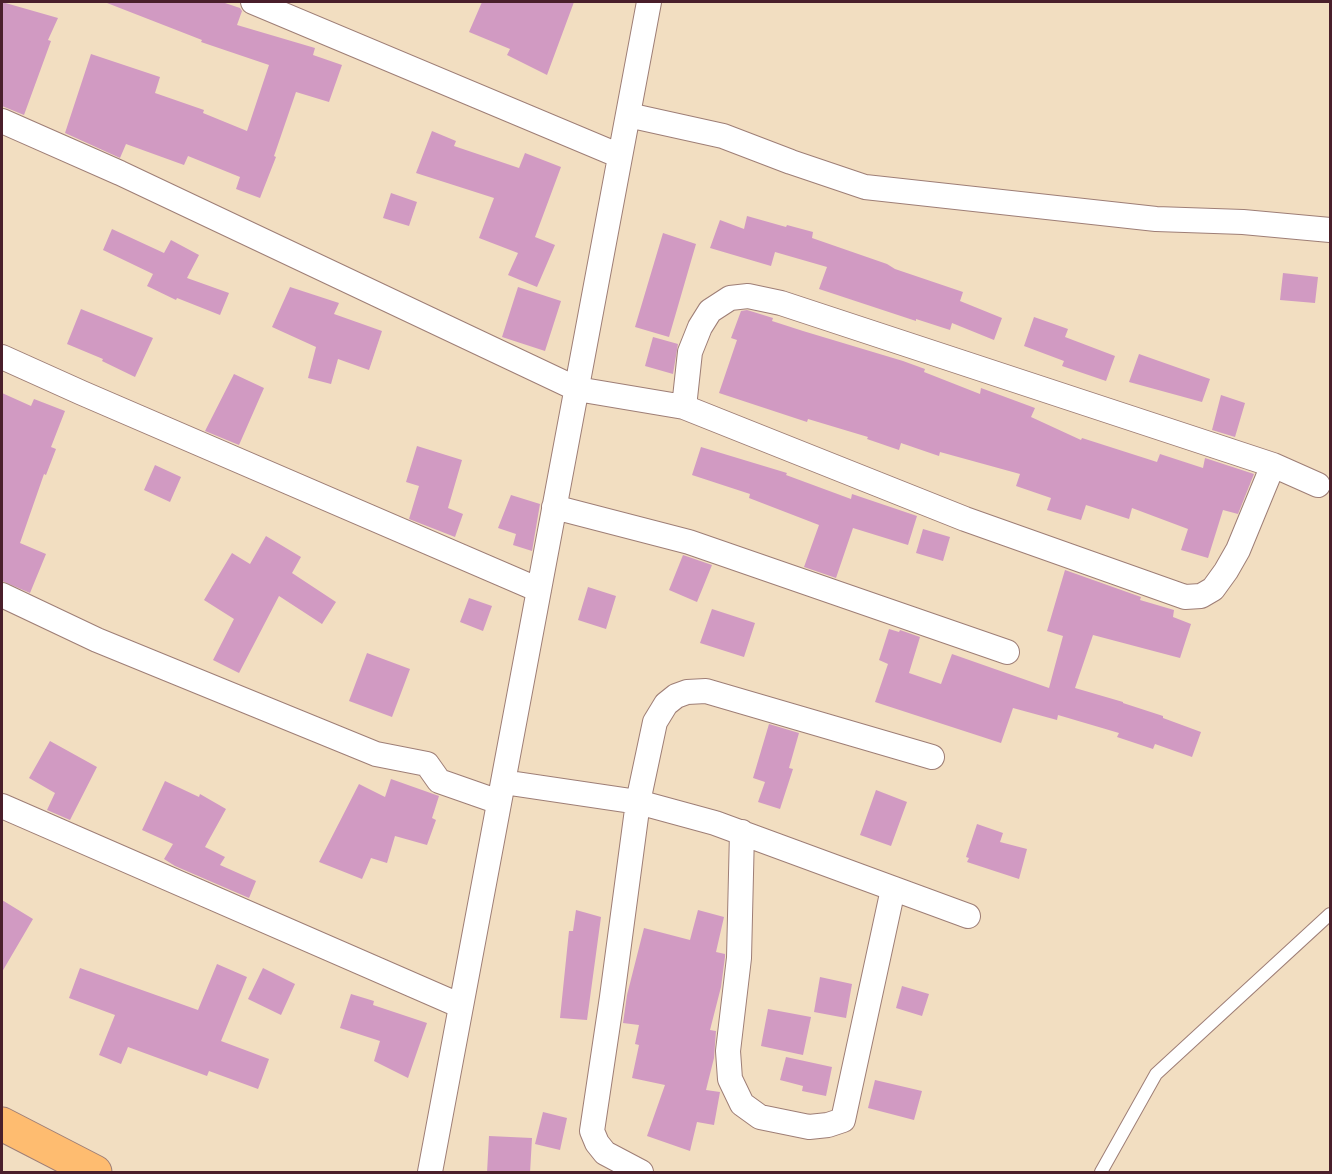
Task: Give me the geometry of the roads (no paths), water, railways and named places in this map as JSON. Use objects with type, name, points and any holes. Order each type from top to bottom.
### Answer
[{"type":"main road","points":[[2,1124],[96,1173]]},
{"type":"street","points":[[253,2],[620,156]]},
{"type":"street","points":[[430,1173],[649,2]]},
{"type":"street","points":[[628,115],[723,135],[791,162],[865,187],[1156,219],[1243,222],[1330,230]]},
{"type":"street","points":[[2,121],[120,173],[577,389],[684,407],[965,519],[1185,597],[1201,596],[1213,589],[1227,571],[1273,465]]},
{"type":"street","points":[[684,407],[690,352],[700,327],[710,311],[730,298],[748,296],[781,303],[1273,465],[1318,486]]},
{"type":"street","points":[[2,357],[539,590]]},
{"type":"street","points":[[554,507],[689,542],[1007,652]]},
{"type":"street","points":[[2,595],[97,640],[376,754],[427,764],[439,781],[501,792],[638,802],[742,832],[968,916]]},
{"type":"street","points":[[641,1173],[605,1153],[597,1143],[592,1131],[638,802],[655,722],[666,704],[676,696],[687,692],[706,691],[932,757]]},
{"type":"street","points":[[2,806],[461,1006]]},
{"type":"street","points":[[742,832],[739,958],[728,1051],[730,1079],[742,1104],[760,1117],[809,1127],[828,1125],[843,1119],[893,889]]},
{"type":"lane","points":[[1101,1173],[1156,1074],[1330,914]]}]
